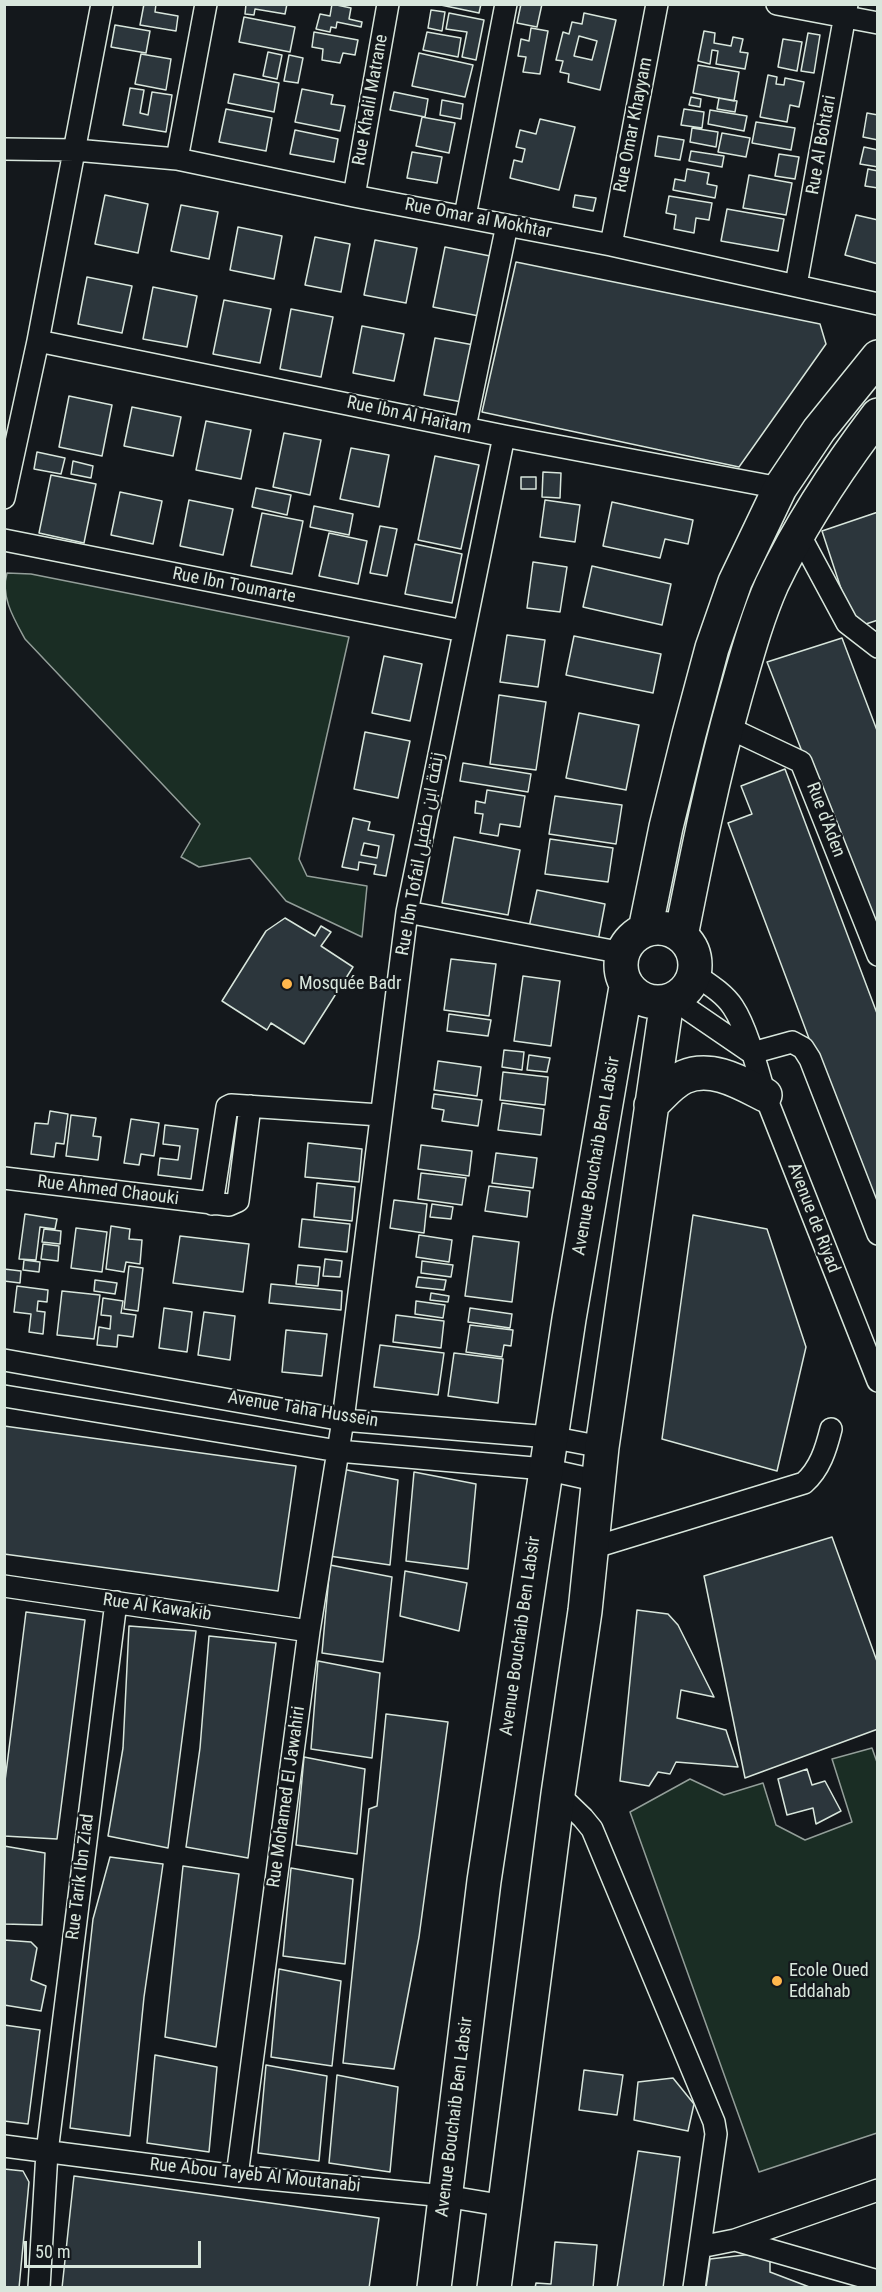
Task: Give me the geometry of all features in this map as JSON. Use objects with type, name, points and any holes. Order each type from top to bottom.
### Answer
[{"type":"main road","points":[[634,941],[657,928],[670,930],[681,936],[693,952],[695,963],[694,974],[687,989],[670,1000],[647,1000],[632,993],[626,987],[622,972],[634,941],[666,826],[712,648],[735,582],[780,488],[819,430],[878,357]]},
{"type":"main road","points":[[681,936],[700,836],[727,727],[749,647],[771,587],[798,532],[839,466],[878,415]]},
{"type":"main road","name":"Avenue Bouchaib Ben Labsir","points":[[434,2288],[484,1881],[568,1319],[626,987]]},
{"type":"main road","points":[[494,2288],[592,1548],[603,1447],[644,1172],[651,1105],[670,1000]]},
{"type":"main road","points":[[651,1105],[683,1077],[699,1073],[718,1074],[765,1095]]},
{"type":"street","points":[[4,498],[38,341],[102,4]]},
{"type":"street","points":[[177,159],[206,4]]},
{"type":"street","name":"Rue Khalil Matrane","points":[[354,196],[388,4]]},
{"type":"street","points":[[465,216],[506,4]]},
{"type":"street","name":"Rue Omar Khayyam","points":[[611,244],[657,4]]},
{"type":"street","points":[[777,4],[846,10],[878,23]]},
{"type":"street","name":"Rue Al Bohtari","points":[[796,285],[846,10]]},
{"type":"street","name":"Rue Omar al Mokhtar","points":[[4,149],[75,150],[177,159],[354,196],[611,244],[878,304]]},
{"type":"street","points":[[465,427],[507,225]]},
{"type":"street","name":"Rue Ibn Al Haitam","points":[[38,341],[504,436],[780,488]]},
{"type":"street","name":"Rue Ibn Tofail زنقة ابن طفيل","points":[[344,1419],[407,912],[504,436]]},
{"type":"street","points":[[798,532],[847,623],[878,650]]},
{"type":"street","name":"Rue Ibn Toumarte","points":[[4,540],[464,631]]},
{"type":"street","name":"Rue d'Aden","points":[[727,727],[801,762],[878,955]]},
{"type":"street","points":[[407,912],[634,941]]},
{"type":"street","name":"Avenue de Riyad","points":[[694,974],[717,991],[734,1008],[752,1053],[765,1095],[878,1381]]},
{"type":"street","points":[[670,1000],[752,1053],[792,1042],[803,1048],[810,1059],[878,1234]]},
{"type":"street","name":"Rue Ahmed Chaouki","points":[[4,1178],[229,1205],[238,1201],[250,1106],[381,1115]]},
{"type":"street","name":"Avenue Taha Hussein","points":[[4,1360],[344,1419],[550,1437],[603,1447]]},
{"type":"street","name":"Avenue Taha Hussein","points":[[4,1396],[338,1451],[545,1469],[599,1481]]},
{"type":"street","name":"Rue Mohamed El Jawahiri","points":[[237,2176],[309,1631],[344,1419]]},
{"type":"street","points":[[592,1548],[804,1483],[812,1476],[823,1456],[831,1429]]},
{"type":"street","name":"Rue Al Kawakib","points":[[4,1586],[309,1631]]},
{"type":"street","name":"Rue Tarik Ibn Ziad","points":[[39,2288],[47,2152],[116,1602]]},
{"type":"street","points":[[558,1794],[592,1829],[714,2122],[716,2134],[694,2288]]},
{"type":"street","name":"Rue Abou Tayeb Al Moutanabi","points":[[4,2146],[237,2176],[445,2196],[506,2206]]},
{"type":"street","points":[[700,2247],[735,2240],[878,2190]]},
{"type":"street","points":[[735,2240],[878,2281]]},
{"type":"green space","points":[[7,573],[31,574],[349,637],[299,859],[307,876],[367,886],[362,937],[286,901],[250,858],[199,867],[181,857],[200,824],[25,639],[7,599],[5,582]]},
{"type":"green space","points":[[872,1748],[878,1765],[877,2133],[759,2172],[630,1812],[690,1779],[724,1795],[763,1783],[776,1825],[805,1840],[852,1822],[832,1759]]},
{"type":"building","points":[[144,4],[156,4],[155,12],[178,16],[176,31],[140,25]]},
{"type":"building","points":[[246,4],[287,4],[285,14],[255,9],[254,15],[245,14]]},
{"type":"building","points":[[332,4],[351,8],[349,19],[362,22],[361,27],[337,22],[336,28],[331,27],[330,32],[316,29],[320,14],[330,16]]},
{"type":"building","points":[[436,4],[481,4],[479,13]]},
{"type":"building","points":[[521,4],[542,4],[537,27],[517,23]]},
{"type":"building","points":[[431,10],[445,12],[442,31],[428,28]]},
{"type":"building","points":[[449,13],[484,20],[476,60],[462,57],[467,32],[446,29]]},
{"type":"building","points":[[584,13],[616,20],[600,90],[568,82],[569,74],[560,72],[563,61],[556,60],[563,32],[569,34],[572,22],[582,24]],"holes":[[[579,36],[597,41],[592,60],[574,56]]]},
{"type":"building","points":[[244,17],[295,27],[290,52],[239,42]]},
{"type":"building","points":[[115,25],[150,31],[146,53],[111,47]]},
{"type":"building","points":[[531,28],[548,31],[540,74],[523,72],[526,57],[518,56],[521,39],[529,41]]},
{"type":"building","points":[[704,31],[715,33],[714,43],[731,46],[733,37],[743,39],[740,52],[748,53],[745,69],[716,64],[718,51],[712,50],[710,64],[698,61]]},
{"type":"building","points":[[314,32],[358,40],[355,55],[343,53],[340,63],[322,60],[323,49],[312,47]]},
{"type":"building","points":[[427,32],[461,38],[458,57],[423,50]]},
{"type":"building","points":[[808,33],[820,35],[814,73],[801,71]]},
{"type":"building","points":[[783,39],[802,42],[797,71],[778,67]]},
{"type":"building","points":[[268,52],[282,55],[277,79],[263,76]]},
{"type":"building","points":[[419,53],[473,65],[465,97],[412,86]]},
{"type":"building","points":[[141,54],[171,59],[166,90],[135,84]]},
{"type":"building","points":[[289,55],[303,58],[298,83],[284,81]]},
{"type":"building","points":[[698,65],[739,72],[734,101],[693,93]]},
{"type":"building","points":[[234,74],[279,83],[274,112],[228,103]]},
{"type":"building","points":[[768,75],[777,77],[776,84],[784,85],[785,78],[804,82],[799,107],[790,105],[787,122],[760,117]]},
{"type":"building","points":[[130,88],[144,90],[140,113],[148,115],[152,92],[172,95],[166,132],[123,125]]},
{"type":"building","points":[[302,89],[333,95],[331,104],[345,106],[340,131],[295,122]]},
{"type":"building","points":[[394,92],[428,99],[425,117],[390,110]]},
{"type":"building","points":[[691,97],[701,99],[700,107],[689,105]]},
{"type":"building","points":[[719,98],[737,101],[735,112],[717,109]]},
{"type":"building","points":[[442,100],[463,104],[461,119],[440,115]]},
{"type":"building","points":[[226,109],[272,118],[266,151],[219,142]]},
{"type":"building","points":[[684,109],[704,112],[702,128],[681,125]]},
{"type":"building","points":[[710,110],[747,116],[744,131],[708,124]]},
{"type":"building","points":[[867,113],[878,115],[878,140],[863,137]]},
{"type":"building","points":[[422,117],[455,123],[449,153],[416,146]]},
{"type":"building","points":[[540,119],[575,127],[559,190],[510,178],[514,160],[522,162],[525,149],[516,147],[520,130],[536,134]]},
{"type":"building","points":[[756,122],[795,128],[791,150],[752,143]]},
{"type":"building","points":[[692,128],[718,132],[716,147],[690,142]]},
{"type":"building","points":[[295,130],[338,139],[334,162],[290,154]]},
{"type":"building","points":[[722,133],[750,138],[746,157],[718,152]]},
{"type":"building","points":[[658,136],[684,140],[680,160],[655,156]]},
{"type":"building","points":[[864,147],[878,150],[878,167],[860,164]]},
{"type":"building","points":[[691,151],[724,156],[722,167],[689,161]]},
{"type":"building","points":[[412,152],[442,157],[437,183],[407,178]]},
{"type":"building","points":[[779,154],[799,157],[795,179],[775,176]]},
{"type":"building","points":[[687,169],[709,173],[707,184],[717,186],[715,198],[673,190],[675,179],[685,181]]},
{"type":"building","points":[[868,169],[878,171],[878,188],[865,186]]},
{"type":"building","points":[[749,175],[792,183],[786,215],[743,208]]},
{"type":"building","points":[[105,195],[148,204],[138,253],[95,244]]},
{"type":"building","points":[[575,195],[596,198],[593,211],[573,207]]},
{"type":"building","points":[[669,196],[712,203],[709,220],[696,218],[694,233],[674,229],[676,215],[666,213]]},
{"type":"building","points":[[181,205],[218,212],[209,259],[171,251]]},
{"type":"building","points":[[727,209],[784,219],[778,251],[721,241]]},
{"type":"building","points":[[856,215],[878,220],[878,264],[845,255]]},
{"type":"building","points":[[238,227],[282,236],[274,279],[230,270]]},
{"type":"building","points":[[315,237],[350,244],[341,292],[305,285]]},
{"type":"building","points":[[375,240],[417,248],[406,303],[364,295]]},
{"type":"building","points":[[445,247],[490,256],[479,316],[433,307]]},
{"type":"building","points":[[516,262],[820,324],[826,344],[739,467],[482,412]]},
{"type":"building","points":[[87,277],[132,286],[122,333],[78,324]]},
{"type":"building","points":[[153,287],[197,296],[187,347],[143,339]]},
{"type":"building","points":[[224,300],[271,309],[260,363],[213,354]]},
{"type":"building","points":[[291,309],[333,317],[321,377],[280,369]]},
{"type":"building","points":[[362,326],[404,334],[394,381],[353,373]]},
{"type":"building","points":[[435,338],[474,345],[462,402],[424,395]]},
{"type":"building","points":[[69,396],[112,405],[102,456],[59,447]]},
{"type":"building","points":[[132,407],[181,417],[173,456],[124,446]]},
{"type":"building","points":[[206,421],[251,430],[241,479],[196,470]]},
{"type":"building","points":[[284,433],[321,440],[310,495],[273,487]]},
{"type":"building","points":[[351,448],[389,455],[379,507],[340,499]]},
{"type":"building","points":[[37,452],[65,458],[61,474],[34,469]]},
{"type":"building","points":[[435,456],[479,465],[461,549],[418,540]]},
{"type":"building","points":[[73,461],[93,466],[91,478],[71,474]]},
{"type":"building","points":[[543,472],[561,473],[560,498],[542,497]]},
{"type":"building","points":[[51,475],[96,484],[84,543],[39,533]]},
{"type":"building","points":[[521,477],[536,477],[536,489],[521,489]]},
{"type":"building","points":[[256,488],[291,495],[287,515],[252,507]]},
{"type":"building","points":[[120,492],[162,501],[153,544],[111,535]]},
{"type":"building","points":[[189,500],[233,509],[223,555],[180,546]]},
{"type":"building","points":[[545,500],[580,505],[575,542],[540,537]]},
{"type":"building","points":[[612,502],[693,520],[688,544],[665,539],[660,558],[603,546]]},
{"type":"building","points":[[314,506],[353,514],[349,535],[310,527]]},
{"type":"building","points":[[878,512],[878,620],[854,628],[822,531]]},
{"type":"building","points":[[262,513],[303,521],[292,574],[251,566]]},
{"type":"building","points":[[380,526],[397,529],[387,576],[370,573]]},
{"type":"building","points":[[329,533],[367,541],[358,584],[319,576]]},
{"type":"building","points":[[415,544],[462,554],[452,603],[405,594]]},
{"type":"building","points":[[533,562],[567,567],[560,612],[527,608]]},
{"type":"building","points":[[592,566],[671,584],[662,625],[583,607]]},
{"type":"building","points":[[507,635],[545,640],[538,687],[500,682]]},
{"type":"building","points":[[574,636],[661,654],[653,693],[566,675]]},
{"type":"building","points":[[842,638],[878,733],[878,946],[767,662]]},
{"type":"building","points":[[384,656],[422,664],[410,721],[372,713]]},
{"type":"building","points":[[499,695],[546,702],[536,770],[490,764]]},
{"type":"building","points":[[579,713],[639,725],[626,790],[566,778]]},
{"type":"building","points":[[365,732],[410,741],[398,798],[354,789]]},
{"type":"building","points":[[463,763],[531,774],[528,792],[460,781]]},
{"type":"building","points":[[785,769],[878,1016],[878,1222],[728,823],[752,814],[741,786]]},
{"type":"building","points":[[487,790],[525,796],[520,827],[500,824],[498,836],[480,833],[483,814],[475,813],[476,801],[485,803]]},
{"type":"building","points":[[555,796],[622,805],[616,844],[549,834]]},
{"type":"building","points":[[353,818],[370,822],[368,830],[394,835],[386,876],[374,874],[376,865],[359,862],[358,870],[342,867]],"holes":[[[364,843],[379,846],[377,858],[361,855]]]},
{"type":"building","points":[[454,837],[520,850],[508,915],[442,903]]},
{"type":"building","points":[[550,839],[613,848],[608,882],[545,874]]},
{"type":"building","points":[[537,890],[605,904],[598,941],[529,927]]},
{"type":"building","name":"Mosquée Badr","points":[[285,918],[315,936],[321,926],[331,932],[321,946],[353,967],[304,1044],[271,1023],[267,1030],[222,1001],[266,931]]},
{"type":"building","points":[[451,959],[496,964],[489,1016],[444,1010]]},
{"type":"building","points":[[523,976],[560,981],[551,1046],[514,1041]]},
{"type":"building","points":[[449,1014],[491,1020],[488,1036],[447,1031]]},
{"type":"building","points":[[504,1050],[524,1052],[522,1070],[502,1067]]},
{"type":"building","points":[[529,1055],[550,1058],[547,1072],[527,1070]]},
{"type":"building","points":[[438,1061],[481,1067],[477,1096],[434,1090]]},
{"type":"building","points":[[503,1072],[548,1077],[545,1105],[500,1100]]},
{"type":"building","points":[[434,1094],[482,1100],[478,1126],[442,1121],[444,1110],[432,1108]]},
{"type":"building","points":[[502,1103],[544,1109],[541,1135],[498,1130]]},
{"type":"building","points":[[50,1111],[68,1114],[64,1144],[56,1143],[54,1157],[31,1154],[35,1123],[48,1124]]},
{"type":"building","points":[[71,1115],[96,1118],[93,1136],[101,1137],[98,1160],[66,1156]]},
{"type":"building","points":[[131,1119],[159,1123],[154,1156],[141,1154],[139,1165],[124,1163]]},
{"type":"building","points":[[165,1125],[198,1129],[191,1179],[158,1175],[160,1158],[178,1160],[180,1146],[163,1144]]},
{"type":"building","points":[[308,1143],[362,1149],[359,1182],[305,1177]]},
{"type":"building","points":[[421,1145],[472,1151],[469,1176],[418,1169]]},
{"type":"building","points":[[496,1153],[537,1158],[533,1188],[492,1183]]},
{"type":"building","points":[[421,1173],[466,1178],[462,1205],[418,1199]]},
{"type":"building","points":[[317,1183],[355,1187],[352,1221],[314,1217]]},
{"type":"building","points":[[489,1186],[530,1191],[527,1217],[485,1211]]},
{"type":"building","points":[[394,1200],[427,1204],[424,1233],[390,1228]]},
{"type":"building","points":[[432,1204],[453,1207],[451,1219],[430,1217]]},
{"type":"building","points":[[25,1214],[57,1219],[55,1229],[40,1227],[36,1260],[19,1259]]},
{"type":"building","points":[[693,1215],[767,1229],[806,1347],[777,1471],[662,1439]]},
{"type":"building","points":[[302,1219],[350,1224],[347,1252],[299,1247]]},
{"type":"building","points":[[111,1226],[130,1229],[129,1239],[142,1240],[140,1264],[126,1262],[124,1272],[106,1269]]},
{"type":"building","points":[[76,1228],[107,1232],[102,1272],[71,1268]]},
{"type":"building","points":[[44,1229],[61,1231],[60,1244],[42,1242]]},
{"type":"building","points":[[419,1235],[452,1240],[449,1262],[416,1257]]},
{"type":"building","points":[[180,1236],[249,1244],[243,1292],[173,1283]]},
{"type":"building","points":[[473,1236],[519,1242],[512,1302],[465,1296]]},
{"type":"building","points":[[43,1244],[59,1246],[58,1261],[41,1259]]},
{"type":"building","points":[[325,1259],[342,1261],[340,1277],[323,1276]]},
{"type":"building","points":[[24,1260],[40,1262],[39,1272],[23,1270]]},
{"type":"building","points":[[422,1261],[453,1265],[451,1277],[421,1273]]},
{"type":"building","points":[[298,1265],[320,1267],[318,1286],[296,1284]]},
{"type":"building","points":[[129,1266],[143,1268],[138,1311],[124,1309]]},
{"type":"building","points":[[4,1269],[21,1271],[20,1283],[4,1281]]},
{"type":"building","points":[[418,1277],[446,1280],[444,1290],[416,1287]]},
{"type":"building","points":[[95,1280],[117,1283],[115,1294],[94,1291]]},
{"type":"building","points":[[271,1284],[342,1291],[341,1310],[269,1303]]},
{"type":"building","points":[[17,1286],[48,1290],[47,1302],[38,1301],[37,1311],[45,1312],[43,1334],[29,1332],[31,1314],[14,1312]]},
{"type":"building","points":[[62,1291],[100,1295],[94,1339],[57,1335]]},
{"type":"building","points":[[431,1293],[449,1296],[448,1302],[430,1300]]},
{"type":"building","points":[[103,1298],[123,1301],[121,1313],[136,1315],[133,1337],[118,1335],[117,1347],[97,1345],[99,1327],[110,1329],[111,1316],[101,1315]]},
{"type":"building","points":[[416,1301],[445,1305],[443,1318],[415,1314]]},
{"type":"building","points":[[164,1308],[192,1312],[187,1352],[159,1348]]},
{"type":"building","points":[[470,1308],[512,1314],[510,1328],[468,1322]]},
{"type":"building","points":[[204,1312],[235,1316],[230,1360],[198,1355]]},
{"type":"building","points":[[396,1315],[444,1321],[441,1348],[393,1342]]},
{"type":"building","points":[[470,1325],[513,1330],[511,1346],[504,1345],[502,1357],[466,1352]]},
{"type":"building","points":[[286,1330],[327,1334],[322,1376],[282,1372]]},
{"type":"building","points":[[380,1345],[444,1353],[438,1395],[374,1387]]},
{"type":"building","points":[[454,1353],[503,1359],[498,1403],[448,1396]]},
{"type":"building","points":[[4,1426],[296,1466],[278,1591],[4,1554]]},
{"type":"building","points":[[337,1468],[398,1480],[390,1565],[329,1556]]},
{"type":"building","points":[[414,1472],[476,1484],[468,1569],[406,1561]]},
{"type":"building","points":[[832,1537],[878,1664],[878,1729],[745,1778],[704,1576]]},
{"type":"building","points":[[330,1565],[392,1577],[383,1662],[322,1653]]},
{"type":"building","points":[[405,1571],[467,1583],[459,1631],[400,1616]]},
{"type":"building","points":[[637,1610],[668,1614],[678,1625],[714,1697],[681,1690],[677,1718],[726,1730],[738,1767],[676,1762],[670,1774],[658,1772],[649,1786],[620,1781]]},
{"type":"building","points":[[26,1612],[85,1620],[57,1839],[4,1836],[4,1789]]},
{"type":"building","points":[[129,1626],[196,1631],[168,1848],[108,1836],[123,1748]]},
{"type":"building","points":[[209,1636],[276,1643],[248,1858],[186,1847],[200,1748]]},
{"type":"building","points":[[318,1661],[380,1673],[372,1758],[311,1749]]},
{"type":"building","points":[[386,1714],[448,1722],[419,1937],[394,2069],[343,2063],[369,1809],[377,1806]]},
{"type":"building","points":[[304,1757],[365,1769],[357,1854],[296,1845]]},
{"type":"building","points":[[807,1769],[812,1785],[825,1781],[841,1811],[816,1824],[813,1808],[787,1815],[778,1779]]},
{"type":"building","points":[[4,1846],[45,1853],[42,1925],[4,1924]]},
{"type":"building","points":[[110,1857],[163,1864],[144,1997],[130,2136],[70,2128],[93,1919]]},
{"type":"building","points":[[183,1866],[239,1874],[216,2047],[165,2037]]},
{"type":"building","points":[[291,1868],[353,1879],[345,1964],[283,1956]]},
{"type":"building","points":[[4,1940],[31,1942],[37,1948],[31,1980],[46,1986],[41,2011],[4,2005]]},
{"type":"building","points":[[279,1969],[341,1981],[332,2066],[271,2057]]},
{"type":"building","points":[[4,2025],[40,2030],[28,2124],[4,2121]]},
{"type":"building","points":[[155,2055],[217,2067],[209,2152],[147,2143]]},
{"type":"building","points":[[266,2065],[327,2076],[319,2161],[258,2153]]},
{"type":"building","points":[[584,2070],[623,2075],[617,2115],[579,2110]]},
{"type":"building","points":[[337,2075],[398,2087],[390,2172],[329,2163]]},
{"type":"building","points":[[673,2078],[694,2104],[688,2131],[634,2120],[638,2082]]},
{"type":"building","points":[[638,2151],[680,2157],[663,2288],[617,2288]]},
{"type":"building","points":[[4,2169],[23,2171],[29,2182],[19,2288],[4,2288]]},
{"type":"building","points":[[74,2176],[379,2218],[369,2288],[62,2288]]},
{"type":"building","points":[[555,2242],[597,2245],[593,2288],[535,2288],[536,2283],[551,2284]]},
{"type":"building","points":[[770,2252],[770,2272],[812,2288],[706,2288],[710,2259]]},
{"type":"place","name":"Mosquée Badr","points":[[287,984]]},
{"type":"place","name":"Ecole Oued Eddahab","points":[[777,1981]]}]
